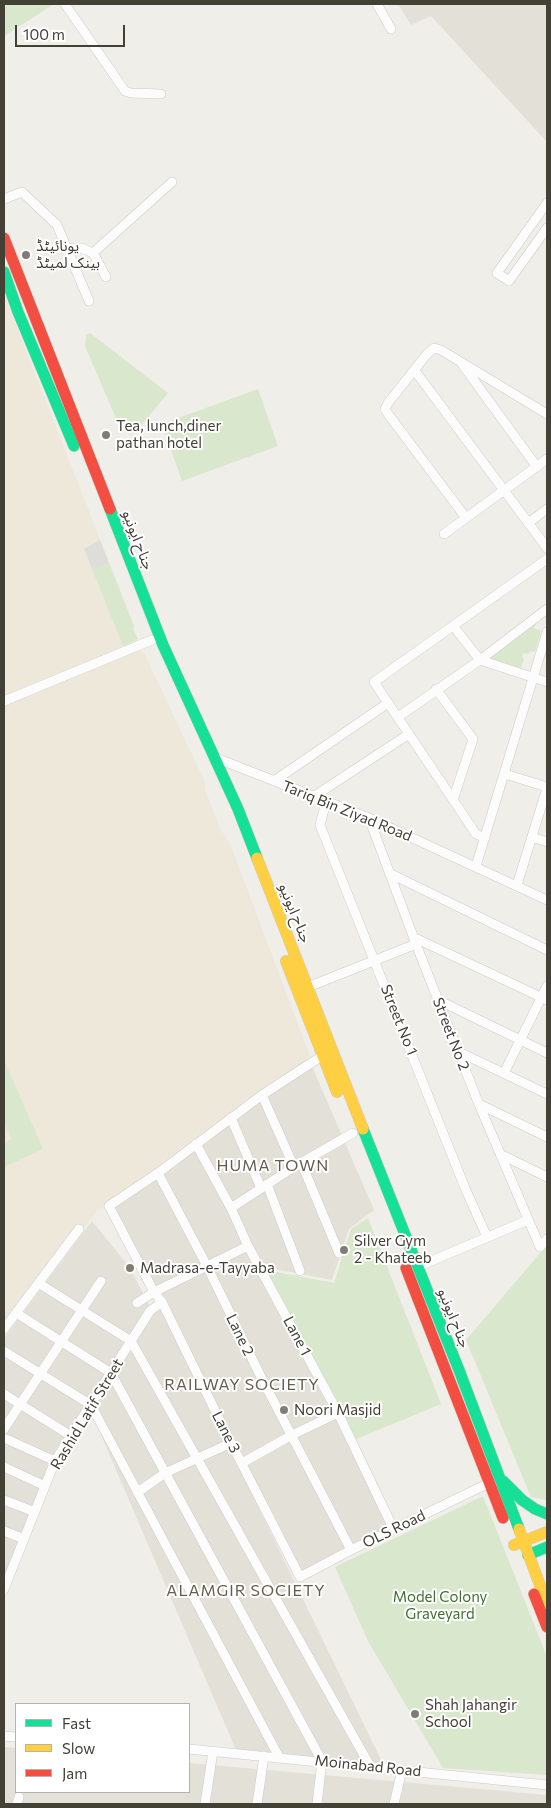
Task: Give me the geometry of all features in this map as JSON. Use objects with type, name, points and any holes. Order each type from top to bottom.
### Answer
[{"type":"main road","name":"جناح ایونیو","points":[[4,238],[163,645],[238,809],[459,1370],[498,1476],[518,1543],[547,1626]]},
{"type":"main road","name":"جناح ایونیو","points":[[4,272],[18,312],[171,686],[232,819],[392,1234]]},
{"type":"main road","name":"جناح ایونیو","points":[[403,1262],[488,1483],[518,1543],[528,1555],[547,1604]]},
{"type":"main road","points":[[498,1476],[522,1500],[535,1509],[547,1514]]},
{"type":"main road","points":[[518,1543],[547,1532]]},
{"type":"main road","points":[[528,1555],[547,1547]]},
{"type":"street","points":[[65,4],[125,91],[131,93],[162,94]]},
{"type":"street","points":[[377,4],[391,29]]},
{"type":"street","points":[[94,252],[172,182]]},
{"type":"street","points":[[4,199],[22,192],[57,225],[90,301]]},
{"type":"street","points":[[547,203],[497,272],[509,281],[547,228]]},
{"type":"street","points":[[67,249],[81,248],[94,252],[106,277]]},
{"type":"street","points":[[466,518],[385,408],[388,403],[434,348],[460,361],[547,414]]},
{"type":"street","points":[[460,361],[537,467]]},
{"type":"street","points":[[415,371],[547,548]]},
{"type":"street","points":[[444,534],[547,459]]},
{"type":"street","points":[[528,523],[547,509]]},
{"type":"street","points":[[485,838],[476,834],[374,682],[454,627],[547,559]]},
{"type":"street","points":[[398,717],[480,660],[547,610]]},
{"type":"street","points":[[454,627],[480,660],[547,682]]},
{"type":"street","points":[[476,866],[547,632]]},
{"type":"street","points":[[4,701],[152,640]]},
{"type":"street","points":[[436,690],[473,739],[454,800]]},
{"type":"street","points":[[274,781],[388,703]]},
{"type":"street","points":[[313,797],[409,734]]},
{"type":"street","name":"Tariq Bin Ziyad Road","points":[[216,758],[369,818],[547,900]]},
{"type":"street","points":[[505,774],[547,787],[517,885]]},
{"type":"street","name":"Street No 1","points":[[326,802],[320,826],[487,1237]]},
{"type":"street","name":"Street No 2","points":[[369,818],[458,1052],[540,1247],[547,1238]]},
{"type":"street","points":[[532,837],[547,842]]},
{"type":"street","points":[[389,874],[547,950]]},
{"type":"street","points":[[308,987],[375,960],[415,941],[544,999]]},
{"type":"street","points":[[504,1073],[544,999],[547,986]]},
{"type":"street","points":[[438,1000],[547,1053]]},
{"type":"street","points":[[458,1052],[547,1094]]},
{"type":"street","points":[[158,1173],[262,1095],[322,1056]]},
{"type":"street","points":[[262,1095],[339,1254]]},
{"type":"street","points":[[479,1104],[547,1137]]},
{"type":"street","points":[[231,1118],[264,1186],[300,1271]]},
{"type":"street","points":[[231,1208],[297,1165],[353,1133]]},
{"type":"street","name":"Lane 1","points":[[196,1144],[231,1208],[248,1246],[338,1413],[394,1530]]},
{"type":"street","points":[[500,1154],[547,1177]]},
{"type":"street","name":"Lane 3","points":[[158,1173],[109,1206],[154,1292],[162,1302],[231,1443],[300,1577]]},
{"type":"street","name":"Lane 2","points":[[158,1173],[207,1266],[260,1376],[351,1550]]},
{"type":"street","points":[[417,1267],[528,1220]]},
{"type":"street","points":[[4,1329],[79,1229]]},
{"type":"street","points":[[137,1303],[154,1292],[248,1246]]},
{"type":"street","points":[[4,1429],[101,1281]]},
{"type":"street","points":[[43,1286],[131,1340],[370,1766]]},
{"type":"street","name":"Rashid Latif Street","points":[[4,1590],[8,1566],[24,1539],[55,1461],[150,1311],[162,1302]]},
{"type":"street","points":[[21,1316],[112,1373],[322,1761],[317,1804]]},
{"type":"street","points":[[4,1351],[91,1405],[279,1757]]},
{"type":"street","points":[[4,1394],[71,1436]]},
{"type":"street","points":[[242,1463],[292,1435],[338,1413]]},
{"type":"street","points":[[4,1438],[55,1461]]},
{"type":"street","points":[[138,1492],[165,1473],[231,1443]]},
{"type":"street","points":[[4,1468],[45,1486]]},
{"type":"street","name":"OLS Road","points":[[300,1577],[488,1483]]},
{"type":"street","points":[[4,1500],[35,1512]]},
{"type":"street","points":[[4,1531],[24,1539]]},
{"type":"street","name":"Moinabad Road","points":[[190,1749],[547,1785]]},
{"type":"street","points":[[205,1804],[213,1751]]},
{"type":"street","points":[[257,1804],[264,1756]]},
{"type":"street","points":[[394,1804],[402,1770]]},
{"type":"shaded area","points":[[398,4],[547,4],[547,142],[431,16],[411,25]]},
{"type":"shaded area","points":[[4,294],[134,626],[133,629],[140,649],[145,655],[205,782],[205,789],[220,829],[230,843],[311,1059],[96,1212],[4,1334]]},
{"type":"shaded area","points":[[100,540],[109,563],[92,569],[84,549]]},
{"type":"shaded area","points":[[311,1064],[374,1210],[349,1229],[332,1280],[264,1267],[394,1530],[300,1577],[201,1389],[384,1766],[239,1757],[90,1409],[148,1317],[159,1308],[107,1209]]},
{"type":"shaded area","points":[[92,1221],[130,1268],[150,1307],[55,1461],[4,1589],[4,1338]]},
{"type":"shaded area","points":[[4,1747],[15,1748],[15,1793],[190,1793],[190,1763],[547,1795],[547,1804],[4,1804]]},
{"type":"green space","points":[[9,4],[54,4],[4,36],[4,7]]},
{"type":"green space","points":[[90,333],[168,393],[139,428],[131,434],[121,430],[85,346],[86,335]]},
{"type":"green space","points":[[258,389],[278,446],[182,481],[162,424]]},
{"type":"green space","points":[[109,563],[138,639],[123,646],[92,569]]},
{"type":"green space","points":[[538,620],[534,628],[541,631],[535,652],[523,653],[522,658],[524,658],[521,668],[488,658]]},
{"type":"green space","points":[[4,1060],[43,1149],[4,1167],[4,1143],[12,1139],[4,1122]]},
{"type":"green space","points":[[368,1218],[441,1404],[354,1440],[266,1270],[334,1283],[351,1229]]},
{"type":"green space","points":[[547,1245],[547,1500],[531,1497],[466,1340]]},
{"type":"green space","name":"Model Colony Graveyard","points":[[483,1496],[547,1657],[547,1775],[443,1768],[368,1641],[335,1567]]},
{"type":"traffic: fast","points":[[4,272],[18,312],[74,446]]},
{"type":"traffic: fast","points":[[110,509],[163,645],[238,809],[257,858]]},
{"type":"traffic: fast","points":[[363,1129],[459,1370],[519,1529]]},
{"type":"traffic: fast","points":[[503,1481],[522,1500],[535,1509],[547,1514]]},
{"type":"traffic: fast","points":[[528,1555],[547,1547]]},
{"type":"traffic: slow","points":[[257,858],[363,1129]]},
{"type":"traffic: slow","points":[[286,961],[337,1092]]},
{"type":"traffic: slow","points":[[519,1529],[547,1604]]},
{"type":"traffic: slow","points":[[514,1545],[547,1532]]},
{"type":"traffic: jam","points":[[4,238],[110,509]]},
{"type":"traffic: jam","points":[[406,1268],[503,1518]]},
{"type":"traffic: jam","points":[[534,1594],[547,1627]]},
{"type":"place","name":"یونائیٹڈ بینک لمیٹڈ","points":[[26,255]]},
{"type":"place","name":"Tea, lunch,diner pathan hotel","points":[[106,435]]},
{"type":"place","name":"Silver Gym 2 - Khateeb","points":[[344,1250]]},
{"type":"place","name":"Madrasa-e-Tayyaba","points":[[130,1268]]},
{"type":"place","name":"Noori Masjid","points":[[284,1410]]},
{"type":"place","name":"Shah Jahangir School","points":[[415,1714]]},
{"type":"district","name":"HUMA TOWN","points":[[273,1166]]},
{"type":"district","name":"RAILWAY SOCIETY","points":[[242,1385]]},
{"type":"district","name":"ALAMGIR SOCIETY","points":[[246,1591]]}]
